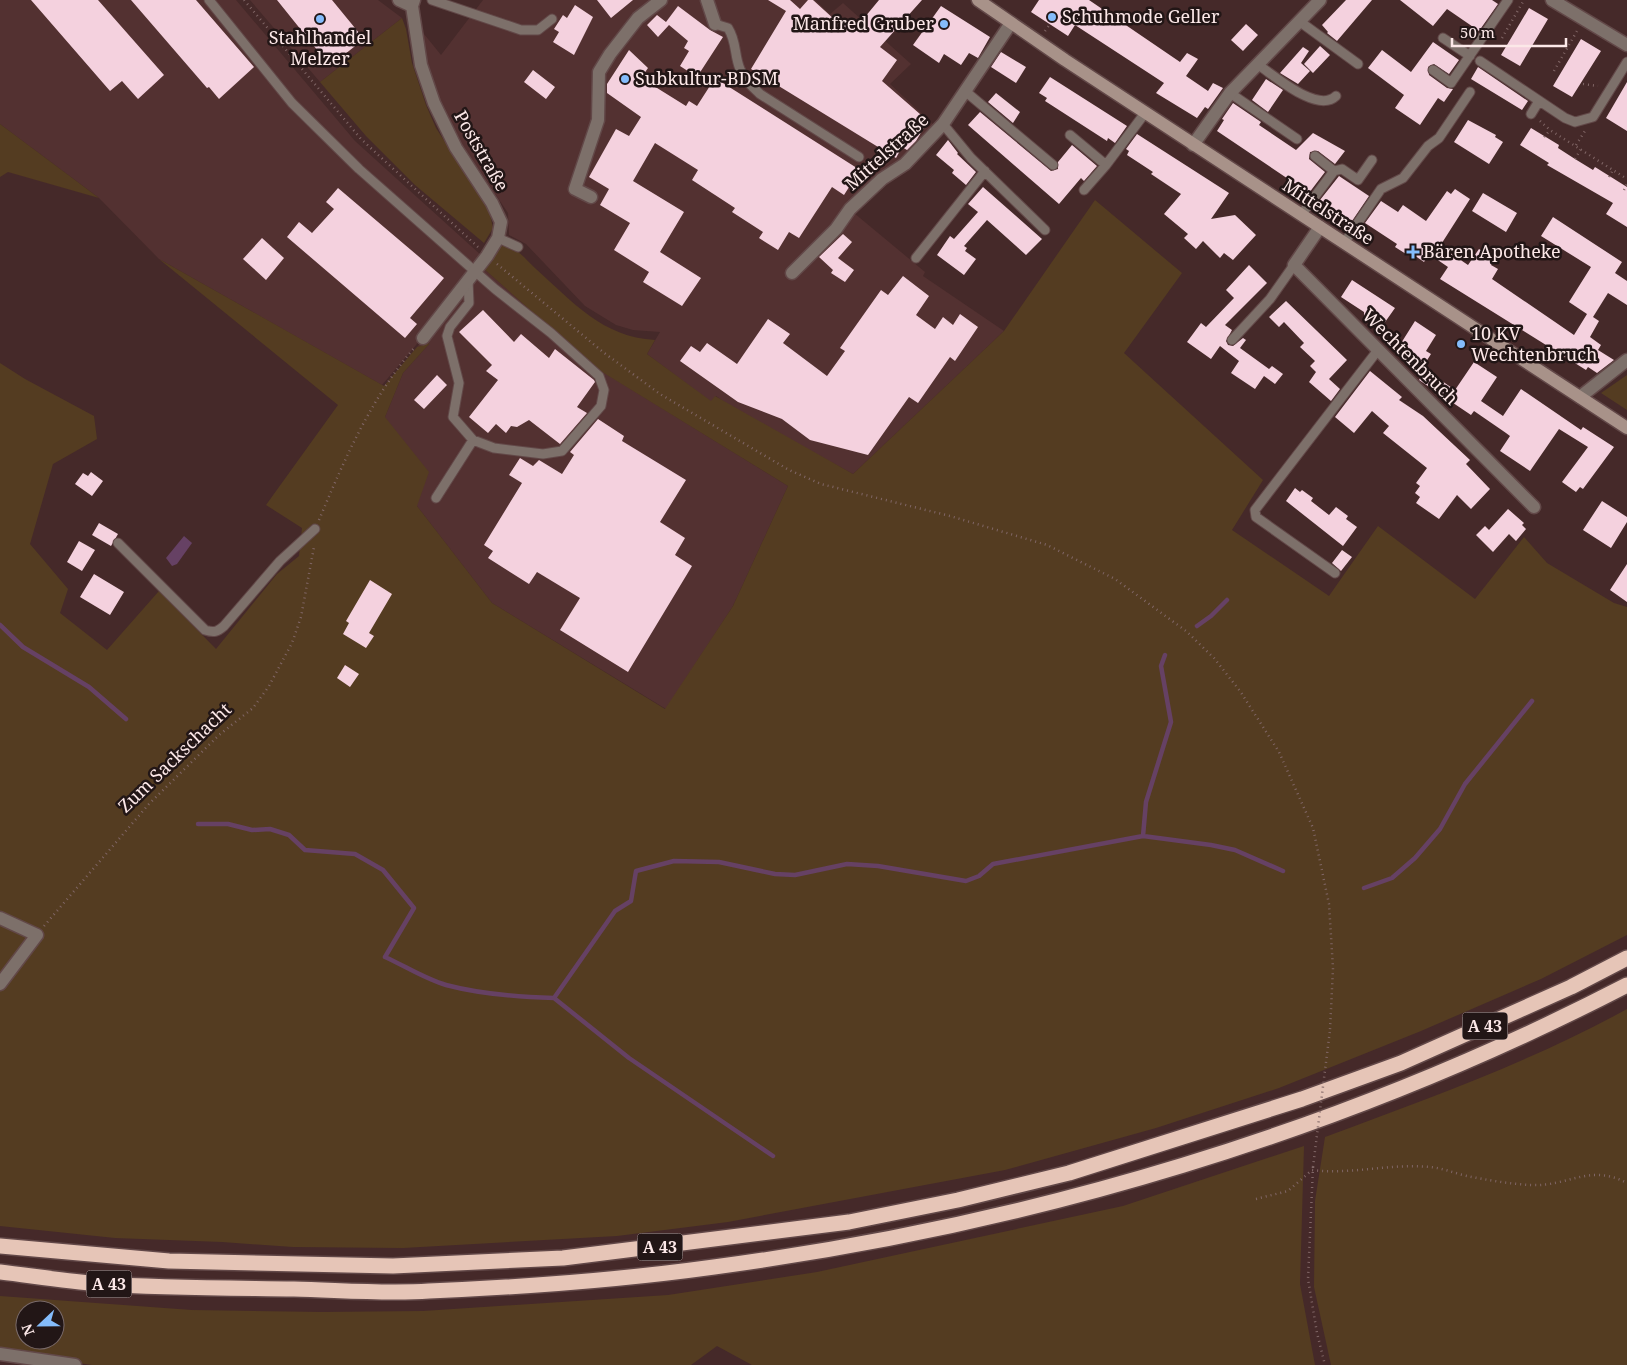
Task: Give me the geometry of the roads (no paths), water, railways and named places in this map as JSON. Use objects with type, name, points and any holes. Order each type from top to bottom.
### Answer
[{"type":"highway","name":"A 43","points":[[0,1246],[169,1261],[393,1266],[563,1258],[849,1222],[958,1200],[1069,1173],[1318,1094],[1402,1063],[1572,987],[1627,958]]},
{"type":"highway","name":"A 43","points":[[0,1272],[99,1284],[424,1292],[714,1268],[899,1237],[1009,1214],[1148,1175],[1298,1127],[1425,1078],[1559,1021],[1627,985]]},
{"type":"main road","name":"Mittelstraße","points":[[978,0],[1193,145],[1627,428]]},
{"type":"street","name":"Poststraße","points":[[399,0],[413,3],[421,65],[434,103],[456,148],[495,209],[501,222],[498,238]]},
{"type":"street","points":[[591,196],[575,189],[598,120],[599,72],[610,54],[638,18],[660,0]]},
{"type":"street","points":[[707,0],[715,24]]},
{"type":"street","points":[[1193,145],[1230,93],[1320,0]]},
{"type":"street","points":[[1552,0],[1627,45]]},
{"type":"street","name":"Mittelstraße","points":[[792,273],[836,229],[850,209],[882,179],[905,164],[943,124],[1011,23]]},
{"type":"street","points":[[1294,265],[1320,227]]},
{"type":"street","points":[[423,338],[487,256],[498,238]]},
{"type":"street","name":"Wechtenbruch","points":[[1294,265],[1534,507]]},
{"type":"street","points":[[1580,398],[1627,360]]},
{"type":"street","points":[[0,918],[37,935],[0,984]]},
{"type":"street","points":[[0,1354],[75,1365]]},
{"type":"lane","points":[[209,0],[292,103],[359,168],[472,276],[599,376],[604,390],[601,406],[562,451],[543,454],[494,448],[473,440],[453,417],[459,383],[447,336],[450,327],[469,303],[472,276]]},
{"type":"lane","points":[[432,0],[521,30],[538,30],[552,19]]},
{"type":"lane","points":[[1433,70],[1451,83],[1508,0]]},
{"type":"lane","points":[[1299,21],[1358,64]]},
{"type":"lane","points":[[715,24],[728,28],[734,38],[739,68],[746,81],[760,94],[859,157]]},
{"type":"lane","points":[[1444,38],[1470,56]]},
{"type":"lane","points":[[1480,61],[1539,101],[1575,122],[1593,117],[1627,62]]},
{"type":"lane","points":[[1257,64],[1307,98],[1323,102],[1332,100],[1336,96]]},
{"type":"lane","points":[[965,91],[1053,165]]},
{"type":"lane","points":[[1344,243],[1381,190],[1404,178],[1428,146],[1439,138],[1470,92]]},
{"type":"lane","points":[[1230,93],[1297,139]]},
{"type":"lane","points":[[1531,114],[1539,101]]},
{"type":"lane","points":[[1084,190],[1106,165],[1145,113]]},
{"type":"lane","points":[[943,124],[970,158],[986,171],[1045,230]]},
{"type":"lane","points":[[1070,135],[1106,165]]},
{"type":"lane","points":[[1315,156],[1334,171]]},
{"type":"lane","points":[[1300,215],[1334,171],[1342,169],[1358,180],[1372,160]]},
{"type":"lane","points":[[916,258],[986,171]]},
{"type":"lane","points":[[498,238],[518,246]]},
{"type":"lane","points":[[1232,340],[1270,299],[1294,265]]},
{"type":"lane","points":[[1335,573],[1256,517],[1255,510],[1378,350]]},
{"type":"lane","points":[[436,498],[473,440]]},
{"type":"lane","points":[[118,543],[205,630],[218,632],[280,561],[315,529]]},
{"type":"waterway","points":[[1197,626],[1211,616],[1227,600]]},
{"type":"waterway","points":[[0,625],[23,647],[89,687],[126,719]]},
{"type":"waterway","points":[[1143,836],[1146,802],[1171,722],[1161,666],[1165,655]]},
{"type":"waterway","points":[[1364,888],[1392,878],[1415,858],[1440,829],[1465,784],[1532,701]]},
{"type":"waterway","points":[[198,824],[228,824],[252,830],[270,829],[289,835],[305,850],[355,854],[383,870],[414,908],[385,957],[446,985],[486,993],[540,998],[554,998],[615,911],[631,901],[636,871],[674,861],[719,862],[775,874],[795,875],[847,864],[878,866],[966,881],[979,876],[993,864],[1143,836],[1235,850],[1283,871]]},
{"type":"waterway","points":[[554,998],[629,1058],[773,1156]]},
{"type":"place","name":"Schuhmode Geller","points":[[1052,17]]},
{"type":"place","name":"Stahlhandel Melzer","points":[[320,19]]},
{"type":"place","name":"Manfred Gruber","points":[[944,24]]},
{"type":"place","name":"Subkultur-BDSM","points":[[625,79]]},
{"type":"place","name":"Bären Apotheke","points":[[1413,252]]},
{"type":"place","name":"10 KV Wechtenbruch","points":[[1461,344]]}]
